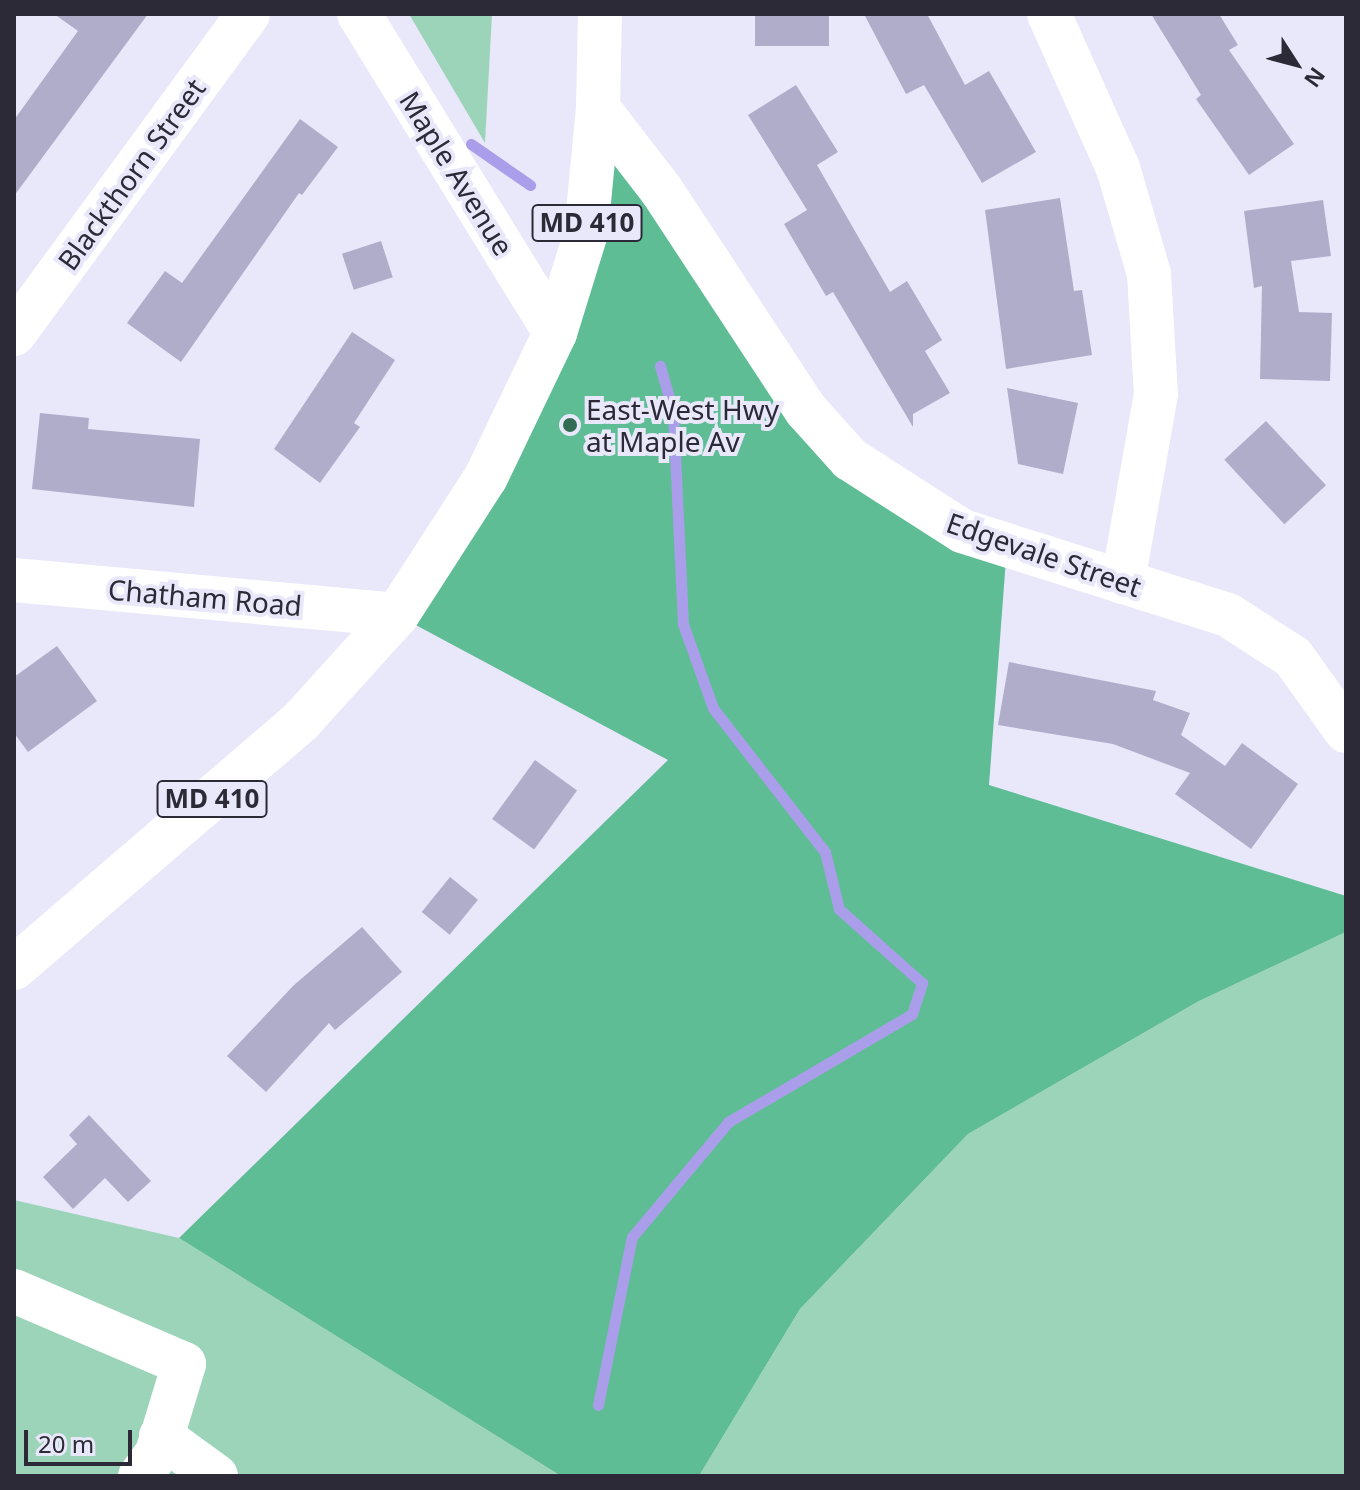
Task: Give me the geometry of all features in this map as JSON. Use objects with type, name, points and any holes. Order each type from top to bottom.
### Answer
[{"type":"street","name":"Blackthorn Street","points":[[14,334],[248,14]]},
{"type":"street","name":"Maple Avenue","points":[[359,14],[555,333]]},
{"type":"street","name":"MD 410","points":[[14,968],[301,721],[397,615],[486,477],[555,333],[586,233],[598,108],[600,14]]},
{"type":"street","points":[[1049,14],[1118,168],[1149,274],[1156,394],[1123,582]]},
{"type":"street","name":"Edgevale Street","points":[[598,108],[662,191],[806,410],[850,459],[962,531],[1228,615],[1293,657],[1346,731]]},
{"type":"street","name":"Chatham Road","points":[[14,580],[397,615]]},
{"type":"street","points":[[14,1291],[184,1364],[157,1453],[140,1476]]},
{"type":"street","points":[[161,1436],[216,1476]]},
{"type":"green space","points":[[409,14],[492,14],[485,143]]},
{"type":"green space","points":[[598,108],[806,410],[1007,546],[989,785],[1346,896],[1346,932],[1199,1001],[968,1134],[800,1309],[699,1476],[561,1476],[179,1238],[668,760],[397,615],[555,333]]},
{"type":"green space","points":[[1346,932],[1346,1476],[699,1476],[800,1309],[968,1134],[1199,1001]]},
{"type":"green space","points":[[14,1200],[179,1238],[561,1476],[14,1476]]},
{"type":"building","points":[[54,14],[148,14],[14,196],[14,120],[78,31]]},
{"type":"building","points":[[755,14],[829,14],[829,46],[755,46]]},
{"type":"building","points":[[864,14],[927,14],[965,85],[989,71],[1036,152],[982,183],[924,85],[906,94]]},
{"type":"building","points":[[1151,14],[1219,14],[1238,45],[1229,50],[1294,144],[1249,175],[1196,99],[1201,95]]},
{"type":"building","points":[[796,85],[838,152],[817,165],[890,292],[907,281],[942,340],[925,351],[950,393],[913,414],[913,427],[833,292],[826,296],[784,224],[807,210],[748,115]]},
{"type":"building","points":[[300,119],[338,147],[302,195],[299,193],[181,362],[127,323],[165,271],[182,283]]},
{"type":"building","points":[[1060,198],[1074,291],[1082,290],[1092,355],[1006,369],[985,210]]},
{"type":"building","points":[[1323,200],[1331,256],[1291,261],[1299,312],[1332,313],[1330,381],[1260,379],[1262,286],[1254,288],[1244,211]]},
{"type":"building","points":[[381,241],[393,277],[354,290],[342,254]]},
{"type":"building","points":[[352,332],[395,360],[354,423],[360,427],[320,483],[274,449]]},
{"type":"building","points":[[1007,388],[1078,403],[1063,474],[1018,464]]},
{"type":"building","points":[[40,413],[89,418],[88,429],[200,439],[194,507],[32,489]]},
{"type":"building","points":[[1266,421],[1326,485],[1284,524],[1224,460]]},
{"type":"building","points":[[57,646],[97,701],[28,752],[14,733],[14,677]]},
{"type":"building","points":[[1009,662],[1156,691],[1153,700],[1190,713],[1181,735],[1225,766],[1242,743],[1298,784],[1251,849],[1175,794],[1190,773],[1113,744],[998,725]]},
{"type":"building","points":[[535,760],[577,791],[534,850],[492,819]]},
{"type":"building","points":[[450,877],[478,900],[450,935],[422,912]]},
{"type":"building","points":[[362,927],[402,972],[335,1030],[329,1023],[266,1092],[227,1056],[294,985]]},
{"type":"building","points":[[89,1115],[151,1181],[128,1202],[105,1178],[73,1209],[43,1177],[77,1144],[69,1135]]},
{"type":"waterway","points":[[471,144],[530,185]]},
{"type":"waterway","points":[[598,1405],[632,1237],[728,1122],[912,1014],[922,983],[839,909],[825,852],[713,708],[683,624],[673,411],[660,366]]},
{"type":"place","name":"East-West Hwy at Maple Av","points":[[570,425]]}]
